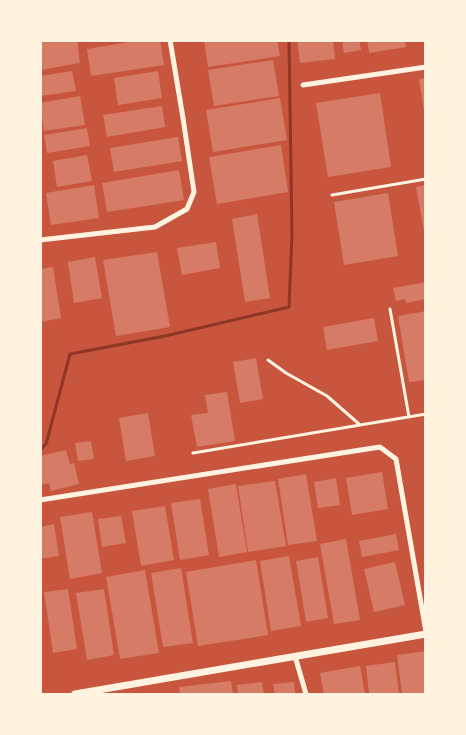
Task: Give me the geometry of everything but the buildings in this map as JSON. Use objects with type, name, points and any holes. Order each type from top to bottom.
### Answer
[{"type":"street","points":[[40,240],[154,227],[187,209],[194,192],[170,40]]},
{"type":"street","points":[[303,85],[426,67]]},
{"type":"street","points":[[40,500],[380,447],[396,459],[426,633],[75,694]]},
{"type":"street","points":[[296,656],[306,694]]},
{"type":"lane","points":[[332,195],[426,179]]},
{"type":"lane","points":[[390,309],[410,417]]},
{"type":"lane","points":[[268,360],[327,396],[360,425]]},
{"type":"lane","points":[[193,453],[426,414]]},
{"type":"waterway","points":[[40,450],[46,444],[70,354],[165,336],[289,307],[292,235],[289,40]]}]
